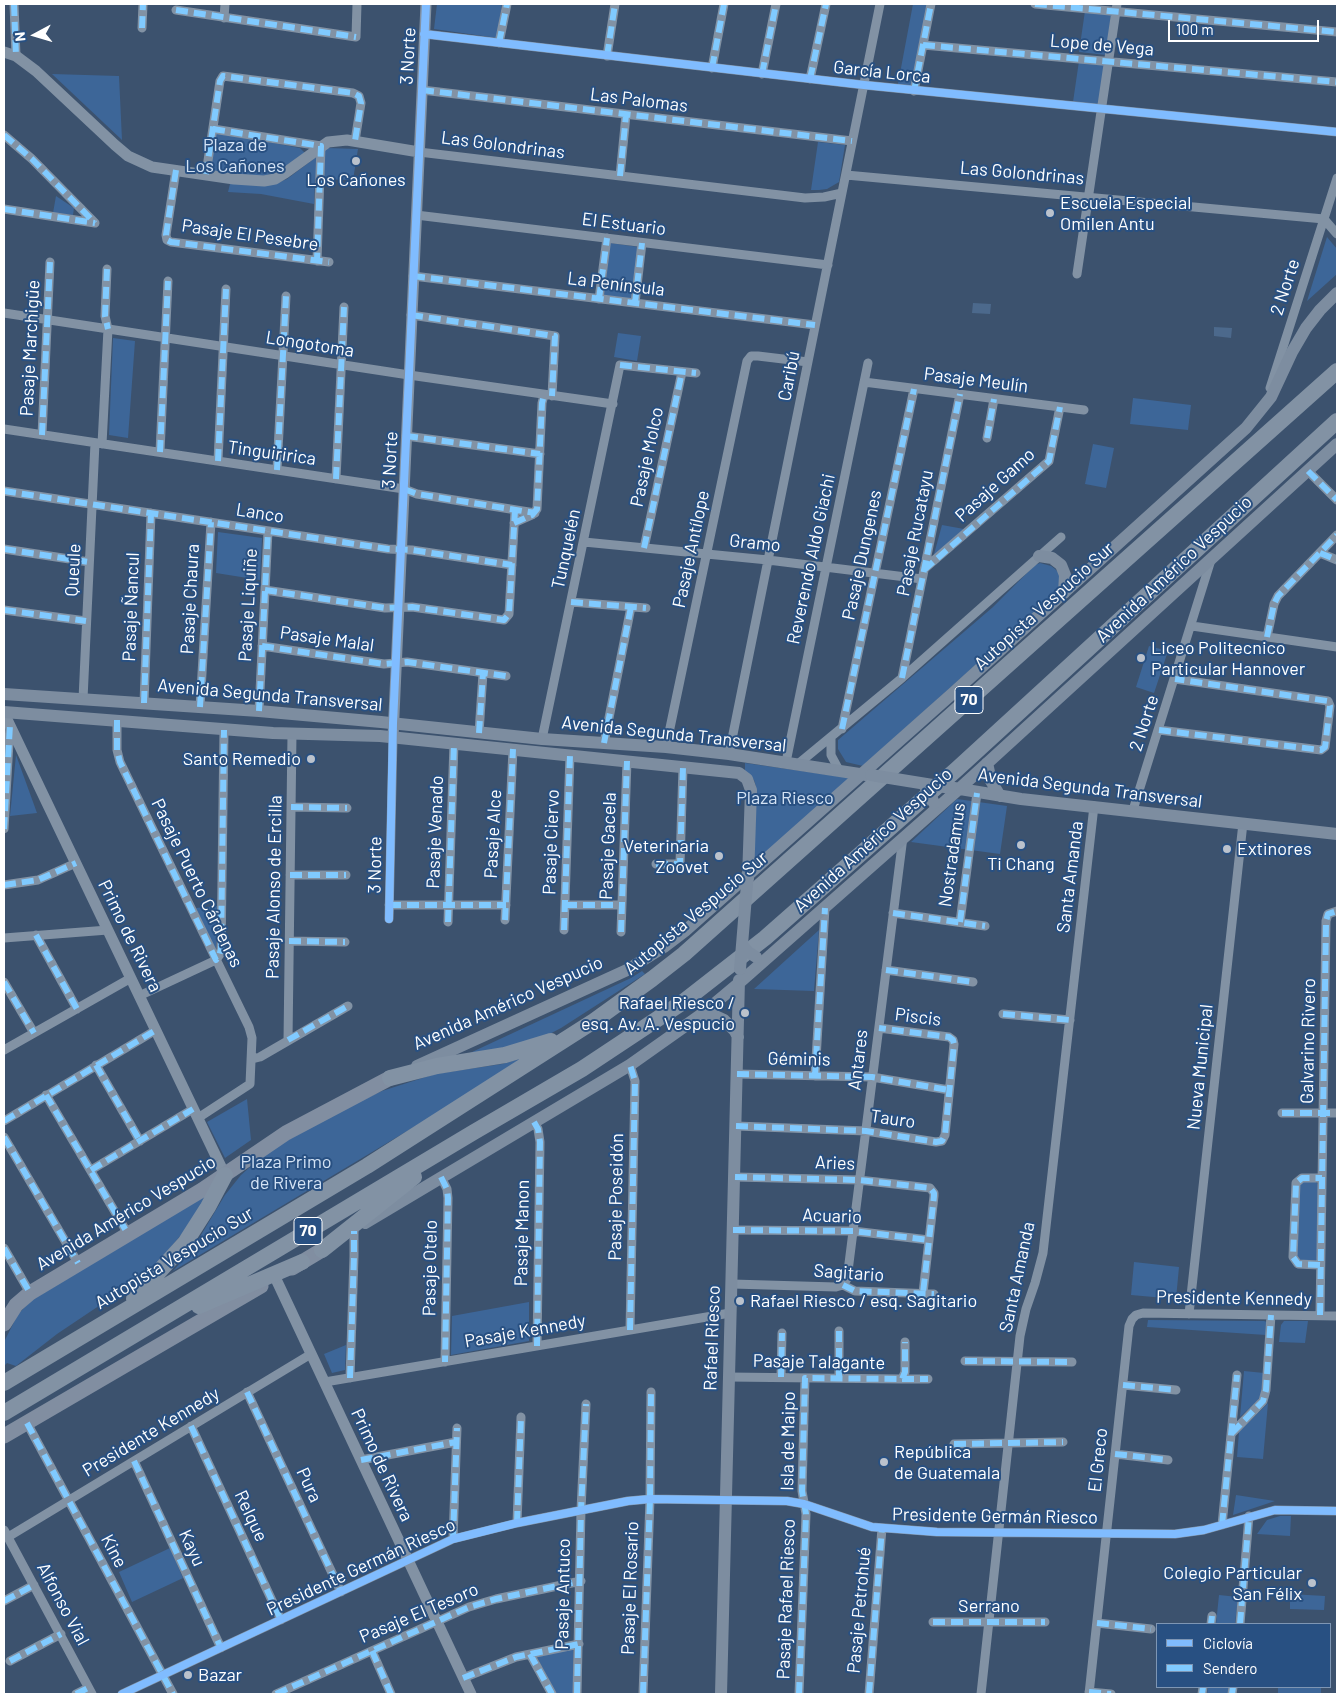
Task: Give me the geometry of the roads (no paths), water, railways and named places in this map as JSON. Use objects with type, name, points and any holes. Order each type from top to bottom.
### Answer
[{"type":"highway","name":"Autopista Vespucio Sur","points":[[4,1384],[367,1166],[594,1021],[652,980],[684,954],[1337,371]]},
{"type":"highway","name":"70","points":[[4,1413],[582,1069],[683,1002],[757,944],[1020,714],[1337,421]]},
{"type":"highway","points":[[390,1078],[437,1066],[492,1058],[516,1052],[562,1036],[594,1021]]},
{"type":"highway","points":[[322,1250],[474,1132]]},
{"type":"highway","points":[[110,1320],[136,1297],[181,1248],[208,1207],[225,1175]]},
{"type":"highway","points":[[142,1330],[302,1262]]},
{"type":"main road","name":"Avenida Américo Vespucio","points":[[4,1324],[26,1295],[225,1175],[286,1133],[390,1078],[604,981],[641,962],[685,931],[748,879],[866,775],[1235,438],[1265,406],[1303,333],[1320,310],[1337,292]]},
{"type":"main road","name":"Avenida Américo Vespucio","points":[[4,1436],[302,1262],[630,1065],[702,1014],[739,983],[761,958],[825,908],[934,806],[987,763],[1337,444]]},
{"type":"main road","points":[[1039,556],[1052,558],[1061,565],[1065,575],[1064,593]]},
{"type":"main road","name":"Avenida Segunda Transversal","points":[[4,694],[259,711],[479,733],[666,747],[792,763],[1000,796],[1337,834]]},
{"type":"main road","name":"Avenida Segunda Transversal","points":[[4,712],[224,730],[392,737],[739,773],[749,782],[752,790],[748,879],[739,983]]},
{"type":"main road","points":[[987,763],[991,781],[1000,796]]},
{"type":"main road","points":[[924,784],[934,806]]},
{"type":"main road","points":[[742,945],[748,952],[761,958]]},
{"type":"main road","name":"Rafael Riesco","points":[[721,1694],[739,983]]},
{"type":"main road","points":[[702,1014],[724,1020],[738,1037]]},
{"type":"street","points":[[14,4],[16,56]]},
{"type":"street","points":[[142,28],[143,4]]},
{"type":"street","points":[[224,18],[225,4]]},
{"type":"street","points":[[176,10],[356,38],[357,4]]},
{"type":"street","name":"3 Norte","points":[[389,919],[392,737],[426,4]]},
{"type":"street","points":[[500,43],[507,4]]},
{"type":"street","points":[[608,56],[615,4]]},
{"type":"street","points":[[712,68],[724,4]]},
{"type":"street","points":[[762,74],[776,4]]},
{"type":"street","points":[[810,79],[826,4]]},
{"type":"street","name":"Caribú","points":[[729,754],[880,4]]},
{"type":"street","points":[[914,90],[931,4]]},
{"type":"street","points":[[1035,4],[1116,8],[1337,32]]},
{"type":"street","points":[[1077,274],[1116,8]]},
{"type":"street","name":"García Lorca","points":[[424,34],[864,86],[1337,132]]},
{"type":"street","name":"Lope de Vega","points":[[923,45],[1337,82]]},
{"type":"street","name":"Las Golondrinas","points":[[4,52],[16,56],[36,71],[115,146],[128,156],[152,166],[234,179],[264,181],[275,179],[321,146],[338,140],[419,152],[806,198],[842,194]]},
{"type":"street","points":[[206,174],[222,76],[353,93],[359,96],[361,103],[355,142]]},
{"type":"street","name":"Las Palomas","points":[[422,90],[852,141]]},
{"type":"street","points":[[620,176],[626,114]]},
{"type":"street","points":[[213,129],[321,146],[317,261]]},
{"type":"street","points":[[4,135],[32,159],[96,223],[4,209]]},
{"type":"street","name":"Pasaje El Pesebre","points":[[176,170],[166,235],[167,240],[329,262]]},
{"type":"street","name":"Las Golondrinas","points":[[846,175],[1324,219]]},
{"type":"street","name":"2 Norte","points":[[1265,406],[1337,178]]},
{"type":"street","name":"El Estuario","points":[[416,215],[828,265]]},
{"type":"street","points":[[1324,219],[1337,234]]},
{"type":"street","points":[[599,299],[607,238]]},
{"type":"street","points":[[635,303],[642,242]]},
{"type":"street","name":"Pasaje Marchigüe","points":[[42,435],[50,262]]},
{"type":"street","name":"Queule","points":[[83,699],[92,504],[108,329],[105,316],[107,269]]},
{"type":"street","name":"La Península","points":[[413,276],[815,325]]},
{"type":"street","points":[[160,452],[168,281]]},
{"type":"street","points":[[218,461],[226,289]]},
{"type":"street","points":[[278,470],[286,296]]},
{"type":"street","points":[[336,479],[344,306]]},
{"type":"street","name":"Longotoma","points":[[4,313],[613,404]]},
{"type":"street","points":[[411,315],[555,336],[548,395],[542,403],[537,509],[535,512],[514,522]]},
{"type":"street","name":"Pasaje Antílope","points":[[666,747],[745,364],[749,358],[758,356],[808,362]]},
{"type":"street","name":"Reverendo Aldo Giachi","points":[[792,763],[826,568],[868,363]]},
{"type":"street","name":"Tunquelén","points":[[542,738],[620,365],[682,372]]},
{"type":"street","points":[[682,372],[696,373]]},
{"type":"street","name":"Pasaje Molco","points":[[644,548],[682,372]]},
{"type":"street","name":"Pasaje Meulín","points":[[864,382],[1084,410]]},
{"type":"street","name":"Pasaje Dungenes","points":[[842,729],[914,389]]},
{"type":"street","name":"Pasaje Rucatayu","points":[[902,678],[960,394]]},
{"type":"street","points":[[987,438],[994,399]]},
{"type":"street","name":"Pasaje Gamo","points":[[924,570],[1049,461],[1060,407]]},
{"type":"street","name":"Tinguiririca","points":[[4,429],[404,489],[416,494],[535,512]]},
{"type":"street","points":[[406,436],[540,454]]},
{"type":"street","points":[[1308,471],[1337,500]]},
{"type":"street","name":"Lanco","points":[[4,491],[388,549],[412,550],[512,565]]},
{"type":"street","points":[[265,590],[385,608],[412,607],[502,620],[507,619],[509,614],[515,510]]},
{"type":"street","name":"Pasaje Ñancul","points":[[144,703],[151,513]]},
{"type":"street","name":"Pasaje Chaura","points":[[200,707],[210,522]]},
{"type":"street","name":"Pasaje Liquiñe","points":[[259,711],[268,531]]},
{"type":"street","points":[[1267,637],[1274,604],[1278,596],[1337,535]]},
{"type":"street","points":[[792,763],[842,729],[1061,537]]},
{"type":"street","name":"Gramo","points":[[584,542],[768,560],[922,579]]},
{"type":"street","points":[[4,549],[89,562]]},
{"type":"street","points":[[1320,553],[1337,560]]},
{"type":"street","name":"2 Norte","points":[[1133,810],[1212,559]]},
{"type":"street","points":[[571,602],[646,608]]},
{"type":"street","points":[[604,743],[631,607]]},
{"type":"street","points":[[4,610],[86,621]]},
{"type":"street","points":[[1192,626],[1337,647]]},
{"type":"street","name":"Pasaje Malal","points":[[262,646],[384,664],[407,662],[506,676]]},
{"type":"street","points":[[479,733],[483,673]]},
{"type":"street","points":[[1159,730],[1321,750],[1324,748],[1330,706],[1328,701],[1175,679]]},
{"type":"street","name":"Primo de Rivera","points":[[4,712],[225,1175]]},
{"type":"street","name":"Pasaje Puerto Cárdenas","points":[[117,720],[120,762],[250,1030],[253,1042],[250,1084],[195,1113]]},
{"type":"street","points":[[4,829],[10,724]]},
{"type":"street","points":[[139,996],[216,960],[219,956],[221,949],[224,730]]},
{"type":"street","name":"Pasaje Alonso de Ercilla","points":[[288,1040],[292,734]]},
{"type":"street","points":[[831,738],[831,755],[839,770]]},
{"type":"street","name":"Pasaje Venado","points":[[448,922],[454,743]]},
{"type":"street","name":"Pasaje Alce","points":[[505,920],[513,749]]},
{"type":"street","name":"Pasaje Ciervo","points":[[564,930],[570,755]]},
{"type":"street","name":"Pasaje Gacela","points":[[621,932],[627,761]]},
{"type":"street","points":[[656,864],[680,864],[682,767]]},
{"type":"street","name":"Nostradamus","points":[[960,922],[977,792]]},
{"type":"street","name":"Santa Amanda","points":[[981,1694],[1023,1323],[1043,1254],[1094,806]]},
{"type":"street","points":[[291,807],[347,808]]},
{"type":"street","name":"Nueva Municipal","points":[[1189,1314],[1243,823]]},
{"type":"street","name":"Antares","points":[[843,1285],[847,1280],[903,837]]},
{"type":"street","points":[[4,884],[38,880],[76,863]]},
{"type":"street","points":[[290,875],[346,875]]},
{"type":"street","points":[[389,905],[506,905]]},
{"type":"street","points":[[565,905],[622,905]]},
{"type":"street","points":[[815,1076],[825,908]]},
{"type":"street","name":"Galvarino Rivero","points":[[1320,1316],[1326,921],[1328,914],[1337,912]]},
{"type":"street","points":[[893,913],[985,926]]},
{"type":"street","points":[[4,938],[108,930]]},
{"type":"street","points":[[36,935],[77,1009]]},
{"type":"street","points":[[289,941],[345,942]]},
{"type":"street","points":[[886,970],[973,982]]},
{"type":"street","points":[[4,1050],[131,978]]},
{"type":"street","points":[[4,982],[34,1033]]},
{"type":"street","points":[[252,1059],[260,1057],[348,1006]]},
{"type":"street","points":[[1003,1014],[1070,1020]]},
{"type":"street","name":"Piscis","points":[[879,1028],[949,1037],[953,1040]]},
{"type":"street","points":[[4,1120],[156,1030]]},
{"type":"street","name":"Tauro","points":[[736,1126],[866,1131],[936,1142],[942,1141],[945,1135],[953,1040]]},
{"type":"street","name":"Pasaje Poseidón","points":[[630,1065],[635,1081],[630,1330]]},
{"type":"street","points":[[96,1066],[140,1141]]},
{"type":"street","name":"Géminis","points":[[737,1074],[872,1078],[949,1090]]},
{"type":"street","points":[[46,1095],[128,1234]]},
{"type":"street","points":[[91,1170],[140,1141],[195,1113]]},
{"type":"street","points":[[1282,1113],[1337,1113]]},
{"type":"street","name":"Pasaje Manon","points":[[534,1122],[538,1129],[540,1142],[537,1346]]},
{"type":"street","points":[[4,1137],[78,1263]]},
{"type":"street","name":"Aries","points":[[735,1176],[859,1180],[928,1187],[932,1190],[934,1196],[929,1240]]},
{"type":"street","name":"Pasaje Otelo","points":[[441,1177],[448,1198],[445,1362]]},
{"type":"street","points":[[1320,1266],[1298,1264],[1293,1256],[1296,1183],[1302,1178],[1322,1178]]},
{"type":"street","name":"Acuario","points":[[733,1230],[853,1231],[929,1240]]},
{"type":"street","points":[[350,1378],[354,1231]]},
{"type":"street","points":[[923,1293],[929,1240]]},
{"type":"street","points":[[4,1248],[26,1295],[4,1310]]},
{"type":"street","name":"Primo de Rivera","points":[[276,1277],[471,1694]]},
{"type":"street","name":"Sagitario","points":[[732,1284],[836,1287],[843,1285],[855,1291],[934,1294]]},
{"type":"street","name":"Pasaje Kennedy","points":[[325,1382],[730,1313]]},
{"type":"street","name":"Presidente Kennedy","points":[[1132,1319],[1136,1315],[1144,1313],[1337,1316]]},
{"type":"street","points":[[1232,1433],[1263,1400],[1266,1390],[1271,1316]]},
{"type":"street","name":"El Greco","points":[[1089,1693],[1122,1385],[1129,1326],[1132,1319]]},
{"type":"street","points":[[839,1331],[839,1378]]},
{"type":"street","points":[[781,1377],[782,1333]]},
{"type":"street","name":"Pasaje Talagante","points":[[728,1377],[902,1379],[905,1372],[905,1342]]},
{"type":"street","name":"Presidente Kennedy","points":[[6,1534],[69,1500],[311,1354]]},
{"type":"street","points":[[965,1361],[1072,1362]]},
{"type":"street","points":[[1222,1525],[1238,1375]]},
{"type":"street","name":"Isla de Maipo","points":[[804,1504],[802,1491],[805,1378]]},
{"type":"street","points":[[902,1379],[928,1379]]},
{"type":"street","points":[[1122,1385],[1176,1390]]},
{"type":"street","name":"Pura","points":[[248,1392],[341,1592]]},
{"type":"street","name":"Pasaje El Rosario","points":[[643,1694],[650,1499],[651,1392]]},
{"type":"street","name":"Pasaje Antuco","points":[[577,1694],[581,1581],[581,1510],[586,1404]]},
{"type":"street","points":[[517,1523],[522,1417]]},
{"type":"street","points":[[4,1441],[27,1423]]},
{"type":"street","name":"Kine","points":[[27,1423],[173,1694]]},
{"type":"street","name":"Relque","points":[[191,1426],[281,1620]]},
{"type":"street","points":[[453,1539],[457,1428]]},
{"type":"street","points":[[361,1460],[456,1442]]},
{"type":"street","points":[[954,1444],[1063,1442]]},
{"type":"street","points":[[1115,1454],[1168,1460]]},
{"type":"street","name":"Kayu","points":[[134,1461],[221,1648]]},
{"type":"street","name":"Presidente Germán Riesco","points":[[122,1694],[453,1539],[517,1523],[628,1501],[650,1499],[788,1501],[804,1504],[864,1525],[882,1528],[936,1532],[999,1533],[1186,1533],[1222,1525],[1250,1516],[1286,1510],[1337,1511]]},
{"type":"street","name":"Pasaje Rafael Riesco","points":[[799,1694],[806,1514],[804,1504]]},
{"type":"street","points":[[1240,1623],[1250,1516]]},
{"type":"street","name":"Pasaje Petrohué","points":[[869,1694],[882,1528]]},
{"type":"street","name":"Alfonso Vial","points":[[6,1534],[90,1691]]},
{"type":"street","name":"Pasaje El Tesoro","points":[[276,1694],[483,1602],[581,1581]]},
{"type":"street","points":[[4,1601],[34,1585]]},
{"type":"street","name":"Serrano","points":[[933,1622],[1045,1622]]},
{"type":"street","points":[[1097,1623],[1151,1629]]},
{"type":"street","points":[[10,1661],[61,1634]]},
{"type":"street","points":[[463,1678],[509,1659],[579,1644]]},
{"type":"street","points":[[372,1651],[392,1694]]},
{"type":"street","points":[[530,1654],[552,1694]]},
{"type":"street","points":[[76,1694],[90,1691]]},
{"type":"street","points":[[1089,1693],[1110,1694]]},
{"type":"place","name":"Los Cañones","points":[[356,161]]},
{"type":"place","name":"Escuela Especial Omilen Antu","points":[[1050,213]]},
{"type":"place","name":"Liceo Politecnico Particular Hannover","points":[[1141,658]]},
{"type":"place","name":"Santo Remedio","points":[[311,759]]},
{"type":"place","name":"Ti Chang","points":[[1021,845]]},
{"type":"place","name":"Extinores","points":[[1227,849]]},
{"type":"place","name":"Veterinaria Zoovet","points":[[719,856]]},
{"type":"place","name":"Rafael Riesco / esq. Av. A. Vespucio","points":[[745,1013]]},
{"type":"place","name":"Rafael Riesco / esq. Sagitario","points":[[740,1301]]},
{"type":"place","name":"República de Guatemala","points":[[884,1462]]},
{"type":"place","name":"Colegio Particular San Félix","points":[[1312,1583]]},
{"type":"place","name":"Bazar","points":[[188,1675]]},
{"type":"park label","name":"Plaza de Los Cañones","points":[[235,155]]},
{"type":"park label","name":"Plaza Riesco","points":[[785,798]]},
{"type":"park label","name":"Plaza Primo de Rivera","points":[[286,1172]]}]
